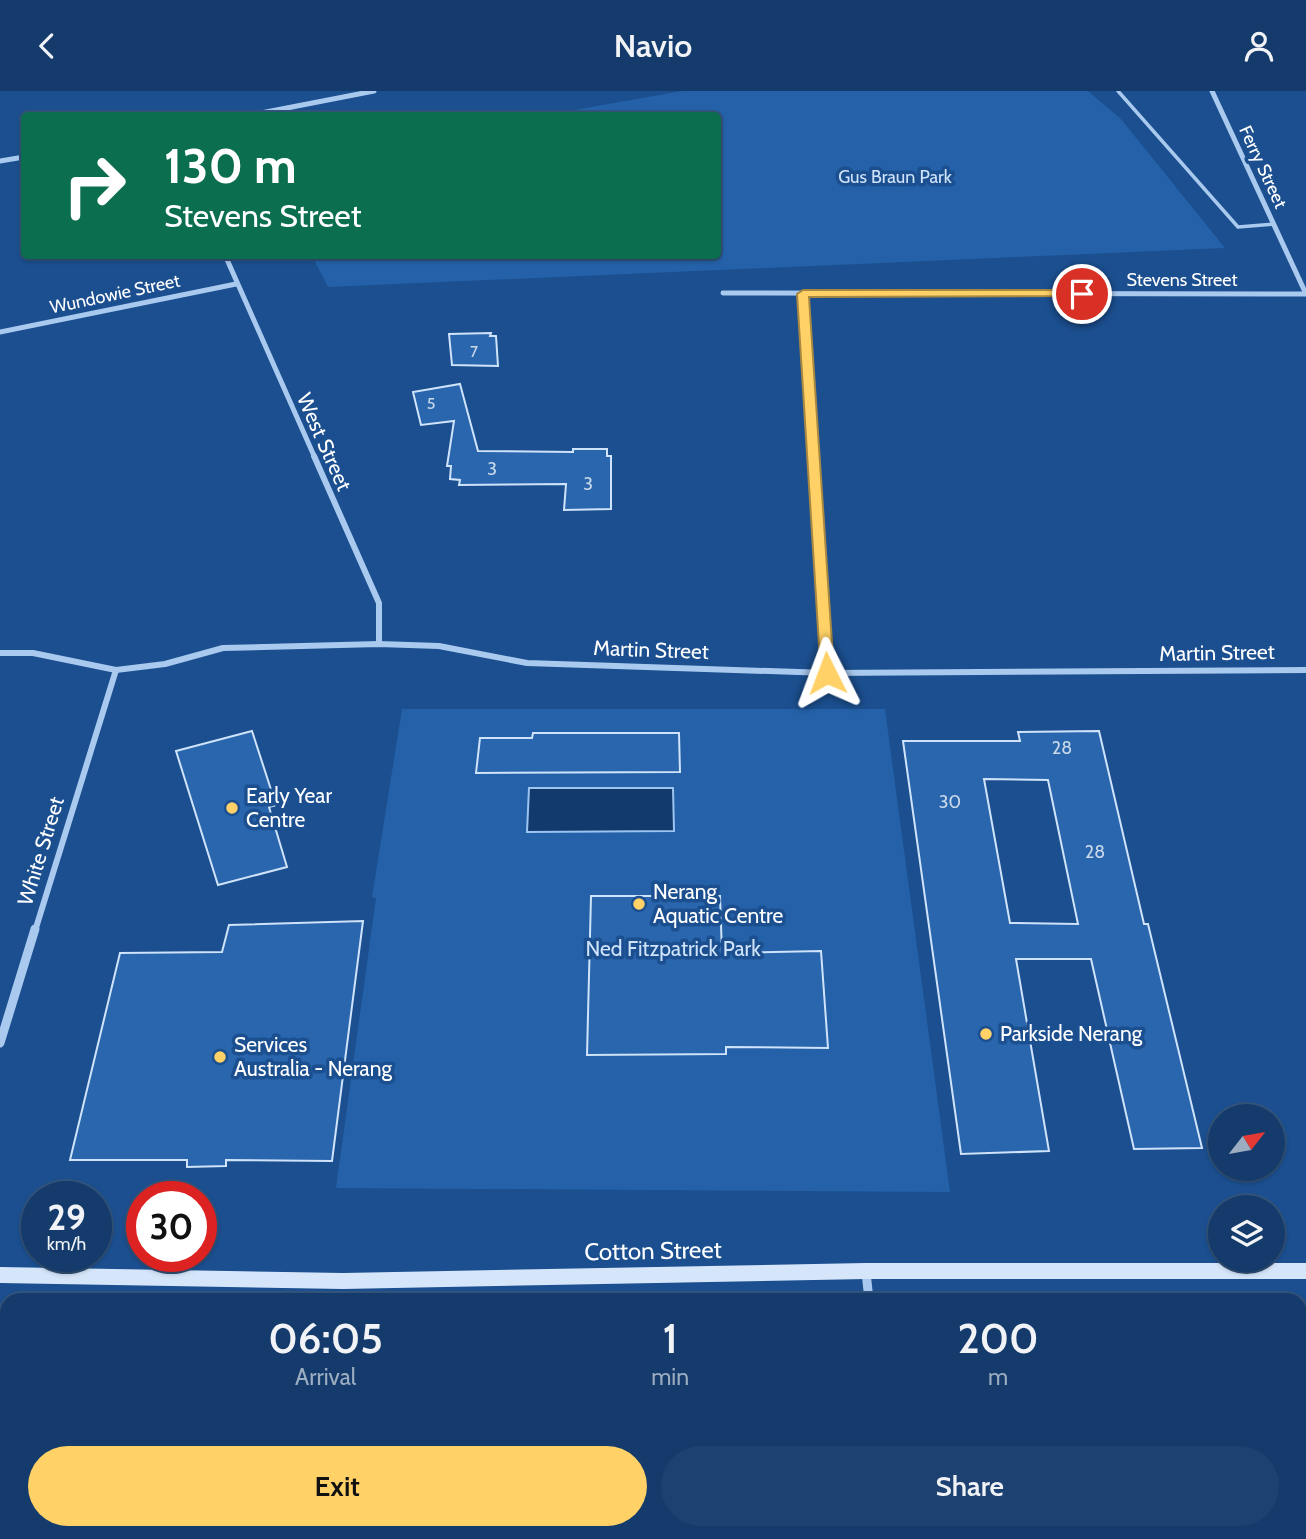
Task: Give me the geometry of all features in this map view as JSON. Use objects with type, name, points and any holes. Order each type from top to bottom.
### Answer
[{"type":"street","points":[[266,112],[374,91]]},
{"type":"street","name":"Ferry Street","points":[[1212,91],[1306,294]]},
{"type":"street","points":[[0,161],[21,158]]},
{"type":"street","name":"West Street","points":[[227,259],[379,603],[379,644]]},
{"type":"street","name":"Wundowie Street","points":[[0,332],[236,284]]},
{"type":"street","name":"Stevens Street","points":[[723,293],[1306,294]]},
{"type":"street","points":[[803,294],[827,673]]},
{"type":"street","name":"Martin Street","points":[[0,653],[33,653],[116,670],[165,664],[223,648],[379,644],[439,646],[527,663],[827,673],[1306,670]]},
{"type":"street","name":"White Street","points":[[0,1043],[116,670]]},
{"type":"street","points":[[866,1271],[868,1293]]},
{"type":"street","name":"Cotton Street","points":[[0,1275],[343,1281],[866,1271],[1306,1271]]},
{"type":"lane","points":[[1118,91],[1238,227],[1274,224]]},
{"type":"green space","name":"Gus Braun Park","points":[[682,91],[1088,91],[1121,119],[1225,248],[328,287],[314,259],[721,259],[721,112],[563,112]]},
{"type":"green space","name":"Ned Fitzpatrick Park","points":[[402,709],[885,709],[950,1192],[336,1188],[376,898],[372,897]]},
{"type":"shaded area","points":[[529,788],[673,788],[674,831],[527,832]]},
{"type":"building","points":[[491,333],[490,336],[496,336],[498,366],[452,365],[449,334]]},
{"type":"building","points":[[460,384],[478,451],[573,452],[573,449],[607,449],[607,456],[611,456],[611,509],[564,510],[566,484],[459,485],[460,480],[450,479],[451,466],[447,466],[454,421],[421,425],[413,392]]},
{"type":"building","name":"Early Year Centre","points":[[252,731],[276,805],[269,807],[287,867],[218,885],[176,751]]},
{"type":"building","points":[[1099,731],[1144,924],[1148,924],[1202,1148],[1134,1149],[1091,959],[1016,959],[1049,1151],[961,1154],[903,741],[1020,741],[1018,732]],"holes":[[[984,779],[1048,780],[1078,924],[1010,923]]]},
{"type":"building","points":[[533,733],[679,733],[680,772],[476,773],[480,738],[532,738]]},
{"type":"building","points":[[591,896],[720,896],[722,953],[821,951],[828,1048],[726,1047],[726,1054],[587,1055]]},
{"type":"building","name":"Services Australia - Nerang","points":[[363,921],[332,1161],[226,1160],[226,1166],[187,1167],[187,1160],[70,1160],[120,953],[222,952],[229,925]]},
{"type":"place","name":"Early Year Centre","points":[[232,808]]},
{"type":"place","name":"Nerang Aquatic Centre","points":[[639,904]]},
{"type":"place","name":"Parkside Nerang","points":[[986,1034]]},
{"type":"place","name":"Services Australia - Nerang","points":[[220,1057]]},
{"type":"route","points":[[827,673],[803,294],[1082,294]]}]
